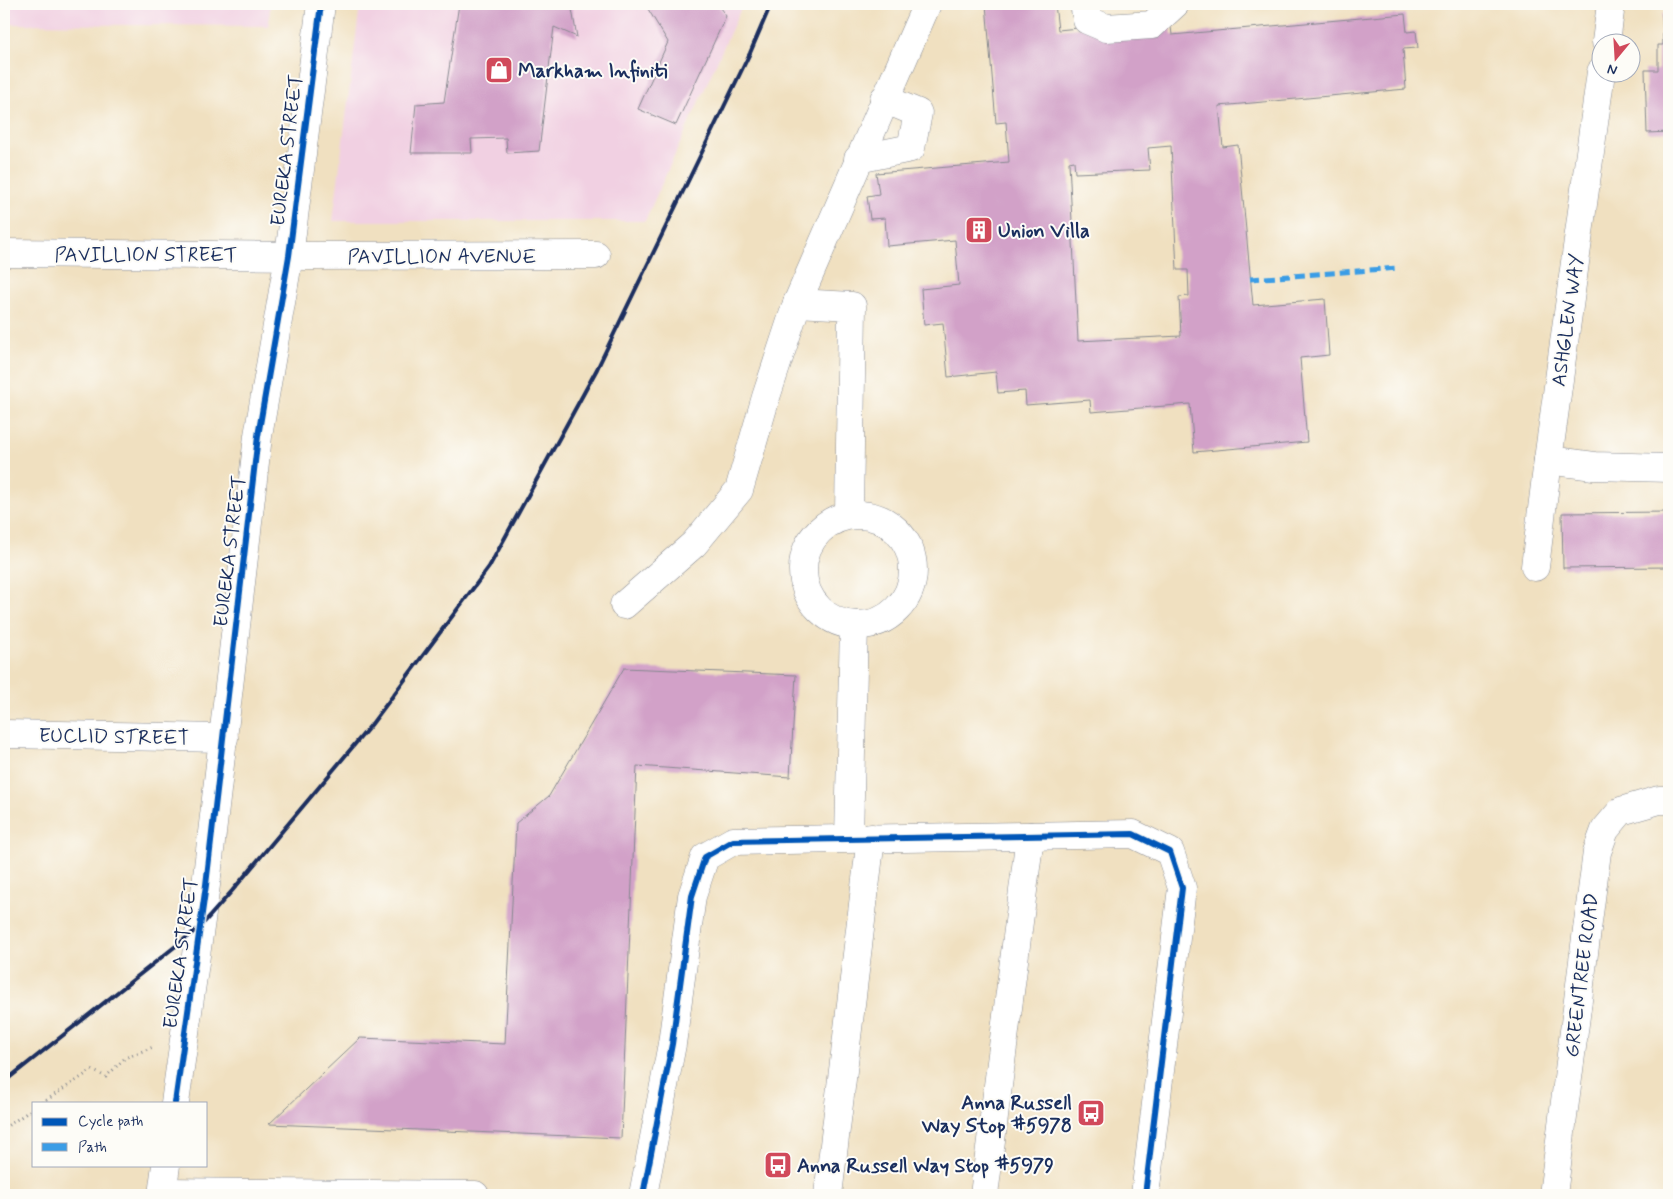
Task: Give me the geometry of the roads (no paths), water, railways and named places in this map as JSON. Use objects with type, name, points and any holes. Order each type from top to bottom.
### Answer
[{"type":"street","name":"EUREKA STREET","points":[[175,1102],[206,885],[258,436],[289,256],[321,4]]},
{"type":"street","points":[[624,605],[694,544],[739,490],[766,397],[797,303],[927,4]]},
{"type":"street","points":[[1084,4],[1087,20],[1106,28],[1152,24],[1175,4]]},
{"type":"street","points":[[1607,32],[1611,4]]},
{"type":"street","name":"ASHGLEN WAY","points":[[1535,567],[1600,82]]},
{"type":"street","points":[[858,159],[911,148],[918,113],[884,100]]},
{"type":"street","name":"PAVILLION STREET","points":[[4,253],[289,256]]},
{"type":"street","name":"PAVILLION AVENUE","points":[[289,256],[596,255]]},
{"type":"street","points":[[797,303],[852,306],[849,515]]},
{"type":"street","points":[[1548,460],[1594,466],[1669,468]]},
{"type":"street","points":[[849,515],[867,515],[884,520],[898,531],[908,547],[913,565],[912,584],[904,601],[890,615],[873,623],[854,625],[836,620],[821,611],[810,597],[803,581],[803,563],[808,546],[818,531],[832,521],[849,515]]},
{"type":"street","points":[[828,1195],[860,838],[854,625]]},
{"type":"street","name":"EUCLID STREET","points":[[4,734],[224,738]]},
{"type":"street","name":"GREENTREE ROAD","points":[[1553,1195],[1597,852],[1605,830],[1621,811],[1659,800],[1669,800]]},
{"type":"street","points":[[643,1195],[672,1044],[692,896],[705,857],[733,841],[1133,834],[1170,852],[1182,888],[1145,1195]]},
{"type":"street","points":[[984,1195],[1030,836]]},
{"type":"street","points":[[164,1184],[475,1195]]},
{"type":"railway","points":[[4,1082],[201,926],[371,725],[489,567],[597,369],[750,53],[771,4]]},
{"type":"place","name":"Markham Infiniti","points":[[499,70]]},
{"type":"place","name":"Union Villa","points":[[979,230]]},
{"type":"place","name":"Anna Russell Way Stop #5978","points":[[1091,1113]]},
{"type":"place","name":"Anna Russell Way Stop #5979","points":[[778,1165]]}]
